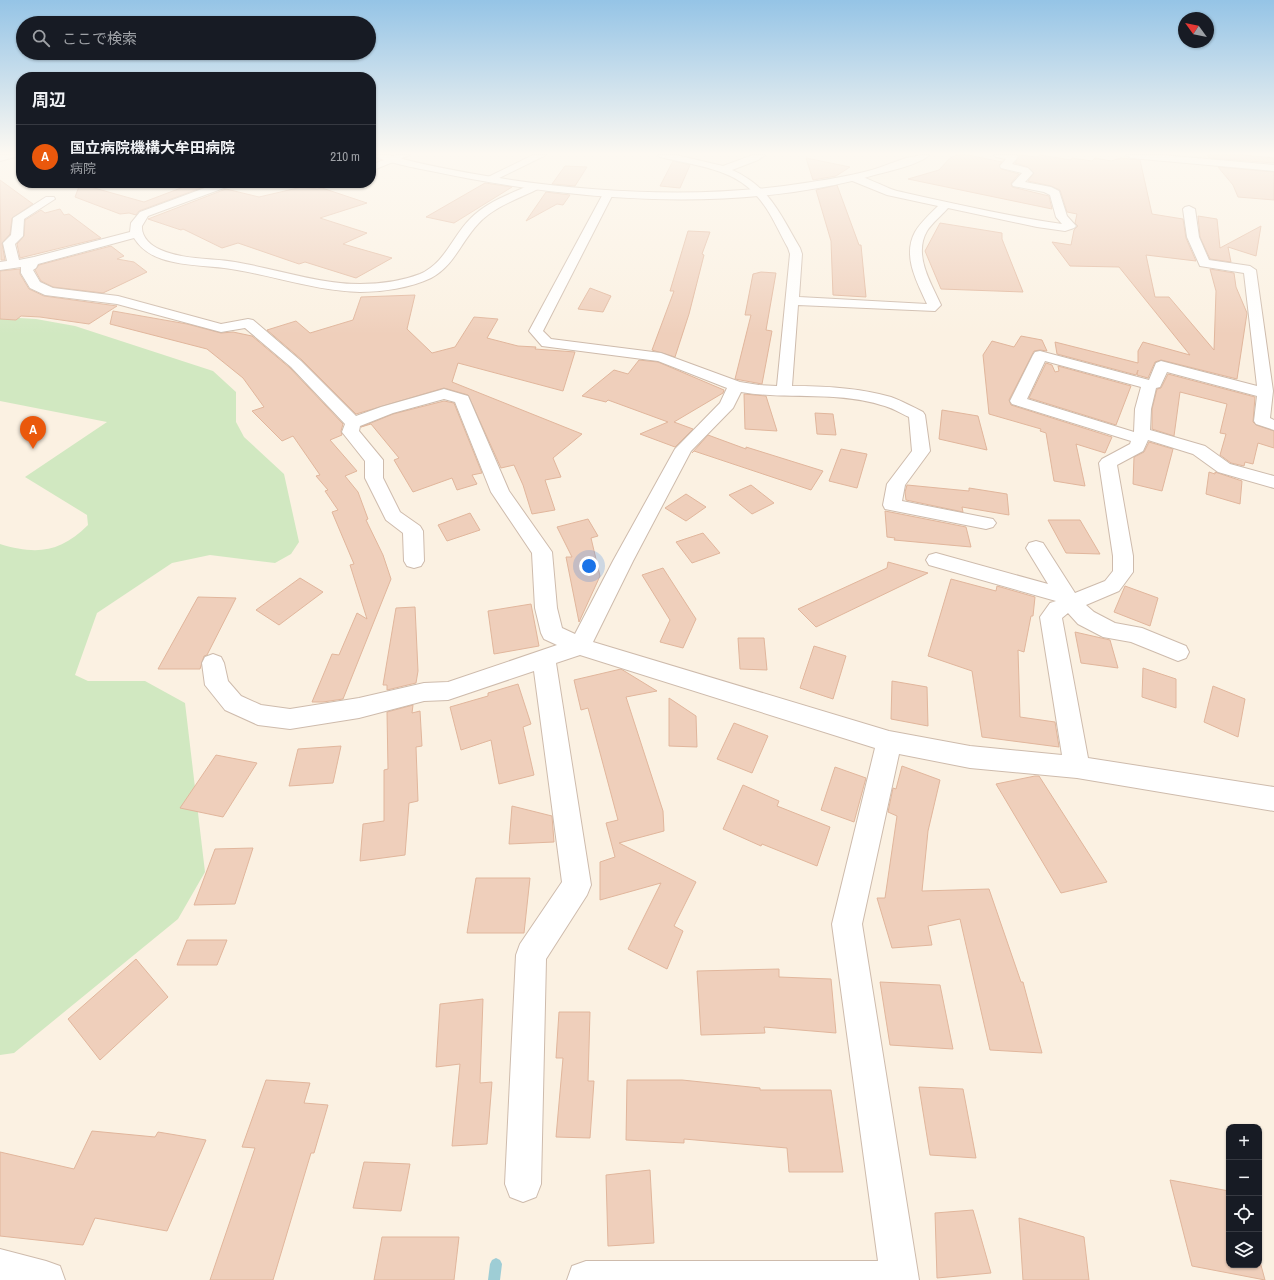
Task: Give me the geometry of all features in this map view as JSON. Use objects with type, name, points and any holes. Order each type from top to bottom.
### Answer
[{"type":"street","points":[[14,264],[9,243],[17,236],[19,218],[24,215]]},
{"type":"street","points":[[143,215],[137,220],[135,230],[148,248],[157,253],[185,261],[231,265],[340,287],[361,288],[386,286],[411,281],[430,274],[446,263],[474,222],[482,215]]},
{"type":"street","points":[[597,215],[536,331],[547,343],[661,357],[736,386],[759,390],[822,391],[887,401],[917,415],[921,451],[896,484],[892,505],[986,523]]},
{"type":"street","points":[[774,215],[794,248],[796,254],[784,390]]},
{"type":"street","points":[[791,301],[930,308],[934,305],[918,269],[916,256],[917,244],[921,232],[936,215]]},
{"type":"street","points":[[995,215],[1037,224],[1065,228],[1070,226],[1061,215]]},
{"type":"street","points":[[1190,215],[1192,236],[1204,263],[1250,270],[1268,393],[1262,421],[1274,425]]},
{"type":"street","points":[[0,266],[35,261],[137,234]]},
{"type":"street","points":[[32,265],[26,268],[35,285],[50,292],[118,300],[221,328],[248,323],[296,364],[353,423]]},
{"type":"street","points":[[1268,393],[1161,366],[1155,384],[1149,385],[1040,355],[1018,401],[1141,436],[1198,450],[1224,468],[1274,482]]},
{"type":"street","points":[[1077,767],[1051,617],[1068,599],[1112,586],[1123,572],[1123,556],[1108,463],[1137,447],[1141,436],[1143,409],[1149,385]]},
{"type":"street","points":[[213,663],[217,685],[233,703],[258,715],[290,719],[359,708],[424,692],[448,691],[580,646],[623,561],[684,449],[727,405],[736,386]]},
{"type":"street","points":[[353,423],[387,410],[444,394],[462,399],[500,492],[542,552],[546,608],[552,633],[580,646],[889,742],[970,757],[1077,767],[1274,799]]},
{"type":"street","points":[[353,423],[350,432],[374,460],[374,478],[393,516],[413,531],[414,561]]},
{"type":"street","points":[[1036,548],[1068,599],[1086,618],[1111,631],[1134,634],[1178,652]]},
{"type":"street","points":[[936,560],[1068,599]]},
{"type":"street","points":[[522,1184],[531,955],[577,885],[544,659]]},
{"type":"street","points":[[586,1280],[900,1280],[846,924],[889,742]]},
{"type":"green space","points":[[0,318],[36,319],[75,326],[213,371],[236,392],[236,422],[244,437],[284,474],[299,542],[291,554],[275,563],[210,555],[172,563],[97,613],[75,675],[88,681],[145,681],[185,703],[205,872],[178,919],[14,1053],[0,1055],[0,544],[25,550],[47,549],[68,541],[88,525],[87,515],[25,477],[107,422],[0,401]]},
{"type":"building","points":[[0,215],[17,215],[12,218],[10,234],[2,243],[5,260],[1,260]]},
{"type":"building","points":[[33,215],[70,215],[101,238],[20,258],[17,244],[24,236],[25,220]]},
{"type":"building","points":[[159,215],[330,215],[320,218],[367,233],[343,244],[392,258],[356,278],[305,262],[299,264],[238,243],[222,248],[183,229],[181,230],[148,219]]},
{"type":"building","points":[[430,215],[467,215],[454,223],[426,217]]},
{"type":"building","points":[[530,215],[537,215],[526,221]]},
{"type":"building","points":[[823,215],[848,215],[859,245],[861,245],[866,297],[833,295],[831,241]]},
{"type":"building","points":[[1077,215],[1157,215],[1183,219],[1186,238],[1196,261],[1146,255],[1155,297],[1169,297],[1214,350],[1216,291],[1210,269],[1234,273],[1236,287],[1247,313],[1237,379],[1161,360],[1155,362],[1148,378],[1137,375],[1138,370],[1136,375],[1057,354],[1055,342],[1138,363],[1138,351],[1143,342],[1190,355],[1119,267],[1070,266],[1052,242],[1071,245],[1074,230],[1078,226],[1075,223]]},
{"type":"building","points":[[1198,216],[1217,219],[1220,248],[1261,226],[1256,256],[1228,247],[1231,262],[1210,259],[1200,237]]},
{"type":"building","points":[[940,223],[1002,233],[1002,239],[1023,292],[941,289],[925,251]]},
{"type":"building","points":[[688,231],[710,232],[702,254],[704,255],[689,314],[675,357],[652,350],[674,291],[670,291]]},
{"type":"building","points":[[111,246],[124,256],[117,259],[134,262],[147,272],[103,293],[53,287],[41,281],[35,270],[39,265]]},
{"type":"building","points":[[20,269],[20,274],[29,289],[44,296],[117,306],[89,324],[40,317],[21,316],[16,320],[0,319],[0,271]]},
{"type":"building","points":[[761,272],[776,273],[766,330],[772,331],[762,384],[735,379],[751,315],[745,315],[753,274]]},
{"type":"building","points":[[590,288],[611,296],[603,312],[578,309]]},
{"type":"building","points":[[415,295],[407,329],[432,353],[455,347],[474,317],[498,319],[487,338],[518,346],[536,347],[535,349],[575,352],[563,391],[458,363],[452,382],[582,434],[553,458],[561,477],[545,480],[555,510],[532,514],[523,485],[514,465],[501,468],[468,395],[444,388],[356,414],[302,360],[267,330],[296,321],[310,333],[353,320],[361,297]]},
{"type":"building","points":[[113,311],[187,324],[221,333],[233,332],[252,336],[290,368],[343,424],[341,431],[342,435],[330,440],[357,471],[345,476],[358,492],[368,519],[366,520],[383,555],[391,579],[343,699],[312,702],[332,654],[339,655],[357,613],[367,619],[350,565],[354,564],[332,512],[338,510],[325,491],[328,490],[316,476],[320,475],[293,436],[282,441],[252,411],[264,407],[243,378],[207,349],[110,324]]},
{"type":"building","points":[[1021,336],[1042,340],[1047,351],[1034,351],[1009,400],[1011,405],[1112,437],[1105,453],[1076,444],[1085,486],[1054,481],[1046,433],[1040,431],[1041,429],[989,414],[983,355],[992,341],[1014,347]]},
{"type":"building","points":[[639,360],[658,362],[724,390],[723,393],[674,422],[693,429],[675,447],[640,434],[668,422],[608,400],[606,402],[582,396],[614,370],[628,374]]},
{"type":"building","points":[[1046,363],[1052,365],[1055,372],[1059,371],[1058,366],[1131,386],[1116,425],[1029,398]]},
{"type":"building","points":[[1168,374],[1255,397],[1253,422],[1256,425],[1274,431],[1274,448],[1258,443],[1253,464],[1245,462],[1244,466],[1231,463],[1220,455],[1226,434],[1220,433],[1227,404],[1180,392],[1174,436],[1152,429],[1152,409],[1157,389],[1161,388]]},
{"type":"building","points":[[744,394],[766,396],[777,431],[745,429]]},
{"type":"building","points":[[444,401],[454,403],[482,473],[472,475],[477,484],[457,490],[452,478],[413,492],[394,460],[399,458],[371,424],[361,427],[393,414]]},
{"type":"building","points":[[942,410],[978,416],[987,450],[939,439]]},
{"type":"building","points":[[815,413],[833,414],[836,435],[817,434]]},
{"type":"building","points":[[708,435],[746,449],[746,447],[823,471],[811,490],[694,451],[692,453]]},
{"type":"building","points":[[1149,442],[1173,449],[1162,491],[1133,484],[1134,457],[1144,452]]},
{"type":"building","points":[[841,449],[867,454],[857,488],[829,481]]},
{"type":"building","points":[[1209,472],[1215,474],[1215,472],[1242,481],[1240,504],[1206,494]]},
{"type":"building","points":[[751,485],[774,503],[752,514],[729,495]]},
{"type":"building","points":[[907,485],[969,491],[969,488],[1007,494],[1009,515],[962,507],[963,512],[906,500],[905,492]]},
{"type":"building","points":[[686,494],[706,507],[686,521],[665,508]]},
{"type":"building","points":[[885,511],[966,527],[971,547],[894,540],[895,538],[887,537]]},
{"type":"building","points":[[470,513],[480,530],[447,541],[438,525]]},
{"type":"building","points":[[588,519],[598,536],[591,538],[600,576],[579,622],[566,557],[572,557],[557,527]]},
{"type":"building","points":[[1048,520],[1080,520],[1100,554],[1066,553]]},
{"type":"building","points":[[703,533],[720,553],[692,563],[676,542]]},
{"type":"building","points":[[888,562],[928,573],[816,627],[798,609],[887,568]]},
{"type":"building","points":[[663,568],[696,619],[683,648],[660,642],[670,620],[642,575]]},
{"type":"building","points":[[300,578],[323,592],[279,625],[256,610]]},
{"type":"building","points":[[951,579],[996,591],[997,586],[1035,597],[1033,616],[1031,616],[1024,652],[1018,650],[1020,717],[1055,722],[1059,747],[982,737],[972,671],[928,656]]},
{"type":"building","points":[[1125,586],[1158,598],[1150,626],[1114,612]]},
{"type":"building","points":[[198,597],[236,598],[207,655],[204,656],[200,669],[158,669]]},
{"type":"building","points":[[531,604],[539,646],[494,654],[488,611]]},
{"type":"building","points":[[415,607],[418,671],[416,683],[387,690],[387,685],[383,685],[396,608]]},
{"type":"building","points":[[1075,632],[1110,640],[1118,668],[1081,663]]},
{"type":"building","points":[[738,638],[764,638],[767,670],[740,669]]},
{"type":"building","points":[[814,646],[846,656],[833,699],[800,688]]},
{"type":"building","points":[[1143,668],[1176,679],[1176,708],[1142,697]]},
{"type":"building","points":[[621,669],[657,691],[626,697],[663,811],[664,831],[619,843],[696,882],[674,926],[683,931],[667,969],[628,949],[661,883],[600,900],[600,862],[615,857],[606,823],[618,820],[588,708],[581,710],[574,680]]},
{"type":"building","points":[[892,681],[927,687],[928,726],[891,719]]},
{"type":"building","points":[[518,684],[531,724],[523,727],[534,775],[499,784],[491,740],[461,750],[450,707],[488,696],[488,693]]},
{"type":"building","points":[[1213,686],[1245,699],[1238,737],[1204,722]]},
{"type":"building","points":[[669,698],[696,716],[697,747],[669,746]]},
{"type":"building","points":[[413,705],[412,713],[420,711],[422,746],[416,747],[418,801],[409,803],[405,855],[360,861],[363,824],[384,821],[384,770],[388,769],[387,712]]},
{"type":"building","points":[[734,723],[768,736],[752,773],[717,759]]},
{"type":"building","points":[[341,746],[333,783],[289,786],[298,749]]},
{"type":"building","points":[[216,755],[257,763],[223,817],[180,808]]},
{"type":"building","points":[[902,766],[940,780],[928,831],[922,891],[989,889],[1021,982],[1023,982],[1042,1053],[990,1050],[960,919],[928,926],[932,945],[892,948],[877,898],[885,898],[897,816],[888,812],[893,788],[896,789]]},
{"type":"building","points":[[835,767],[866,778],[854,822],[821,810]]},
{"type":"building","points":[[1039,776],[1107,882],[1061,893],[996,784]]},
{"type":"building","points":[[743,785],[779,801],[777,806],[830,827],[817,866],[762,844],[761,846],[723,829]]},
{"type":"building","points":[[512,806],[552,816],[554,842],[509,844]]},
{"type":"building","points":[[253,848],[235,904],[194,905],[215,849]]},
{"type":"building","points":[[476,878],[530,878],[524,933],[467,933]]},
{"type":"building","points":[[187,940],[227,940],[217,965],[177,965]]},
{"type":"building","points":[[136,959],[168,997],[100,1060],[68,1019]]},
{"type":"building","points":[[779,969],[779,977],[831,979],[836,1033],[764,1027],[765,1033],[701,1035],[697,971]]},
{"type":"building","points":[[880,982],[940,985],[953,1049],[890,1045]]},
{"type":"building","points":[[483,999],[480,1083],[492,1082],[487,1144],[452,1146],[460,1064],[436,1067],[440,1004]]},
{"type":"building","points":[[559,1012],[590,1012],[588,1081],[594,1081],[590,1138],[556,1137],[563,1058],[556,1058]]},
{"type":"building","points":[[266,1080],[310,1083],[304,1103],[328,1105],[314,1153],[311,1153],[273,1280],[210,1280],[255,1148],[242,1147]]},
{"type":"building","points":[[627,1080],[682,1080],[760,1088],[760,1090],[831,1090],[843,1172],[789,1172],[787,1148],[684,1139],[684,1143],[626,1140]]},
{"type":"building","points":[[919,1087],[963,1089],[976,1158],[930,1155]]},
{"type":"building","points":[[92,1131],[155,1137],[158,1132],[206,1140],[167,1231],[95,1218],[83,1245],[0,1236],[0,1152],[74,1169]]},
{"type":"building","points":[[364,1162],[410,1164],[401,1211],[353,1208]]},
{"type":"building","points":[[650,1170],[654,1243],[608,1246],[606,1175]]},
{"type":"building","points":[[1170,1180],[1226,1190],[1226,1268],[1262,1268],[1265,1280],[1192,1266]]},
{"type":"building","points":[[973,1210],[991,1273],[937,1278],[935,1213]]},
{"type":"building","points":[[1019,1218],[1084,1237],[1089,1280],[1023,1280]]},
{"type":"building","points":[[382,1237],[459,1237],[454,1280],[374,1280]]},
{"type":"waterway","points":[[494,1280],[496,1264]]},
{"type":"place","name":"国立病院機構大牟田病院","points":[[33,449]]}]
